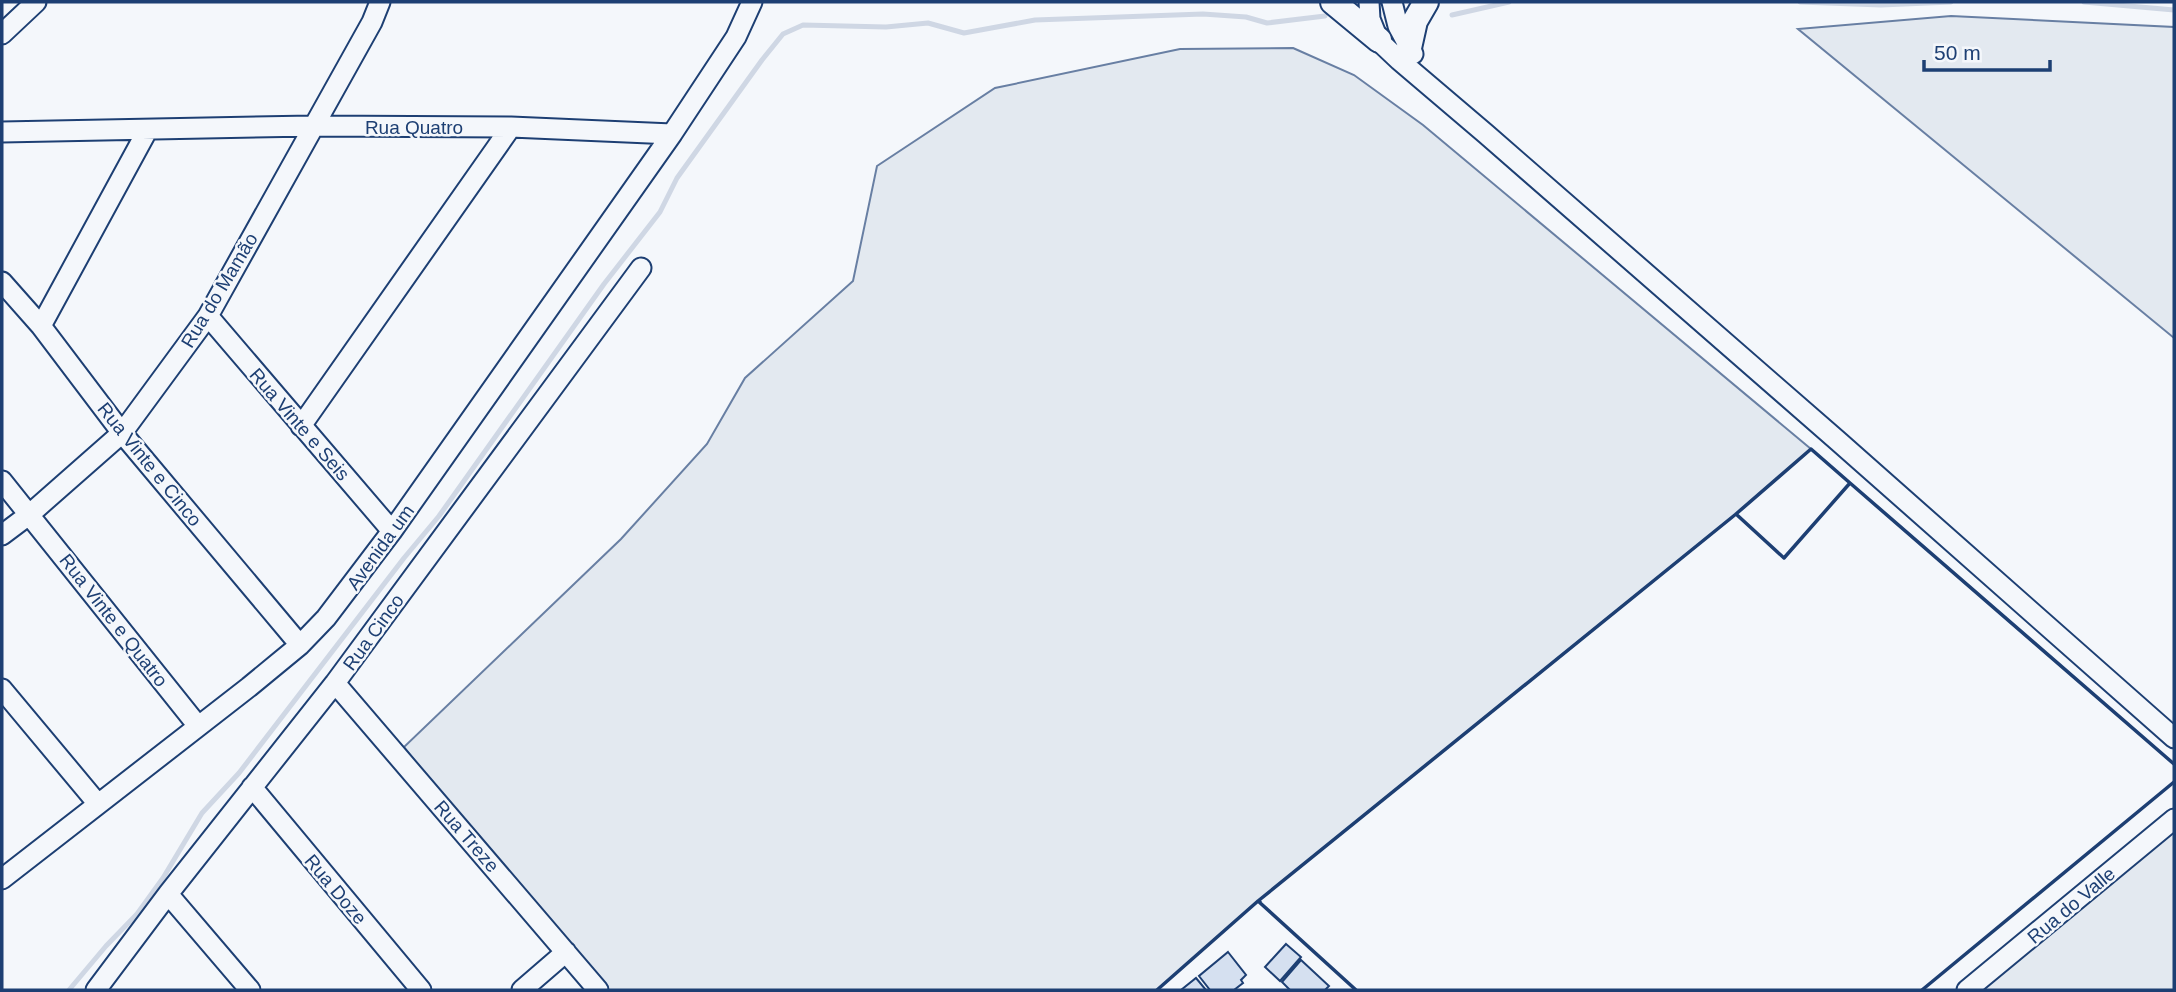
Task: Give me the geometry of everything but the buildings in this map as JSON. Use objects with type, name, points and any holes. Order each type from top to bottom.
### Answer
[{"type":"main road","points":[[1333,2],[1379,40]]},
{"type":"main road","points":[[1409,48],[1416,21],[1426,2]]},
{"type":"street","points":[[2,34],[36,2]]},
{"type":"street","name":"Rua do Mamão","points":[[2,535],[30,514],[122,433],[208,316],[372,22],[380,2]]},
{"type":"street","points":[[672,134],[736,37],[752,2]]},
{"type":"street","points":[[1369,2],[1370,19],[1379,40],[1399,61],[1838,440],[2174,738]]},
{"type":"street","points":[[1392,2],[1398,26],[1409,48],[1451,105]]},
{"type":"street","name":"Rua Quatro","points":[[2,132],[312,126],[511,127],[672,134]]},
{"type":"street","points":[[301,426],[511,127]]},
{"type":"street","points":[[41,326],[147,131]]},
{"type":"street","name":"Avenida um","points":[[2,879],[300,645],[342,598],[392,531],[672,134]]},
{"type":"street","name":"Rua Cinco","points":[[96,990],[168,894],[335,683],[641,268]]},
{"type":"street","name":"Rua Vinte e Cinco","points":[[2,282],[41,326],[122,433],[300,645]]},
{"type":"street","name":"Rua Vinte e Seis","points":[[208,316],[392,531]]},
{"type":"street","name":"Rua Vinte e Quatro","points":[[2,481],[198,726]]},
{"type":"street","name":"Rua Treze","points":[[335,683],[598,990]]},
{"type":"street","points":[[2,689],[98,804]]},
{"type":"street","name":"Rua Doze","points":[[252,787],[421,990]]},
{"type":"street","name":"Rua do Valle","points":[[1967,990],[2174,819]]},
{"type":"street","points":[[168,894],[250,990]]},
{"type":"street","points":[[522,990],[566,952]]},
{"type":"shaded area","points":[[1951,16],[2174,27],[2174,338],[1798,29]]},
{"type":"shaded area","points":[[1293,48],[1354,75],[1423,125],[1811,449],[1736,514],[1258,901],[1157,990],[595,990],[404,747],[621,539],[707,444],[745,378],[853,281],[877,166],[995,88],[1180,49]]},
{"type":"shaded area","points":[[2174,824],[2174,990],[1970,990]]},
{"type":"waterway","points":[[1452,15],[1509,2]]},
{"type":"waterway","points":[[1800,2],[1881,5],[1951,2]]},
{"type":"waterway","points":[[2084,2],[2174,10]]},
{"type":"waterway","points":[[69,990],[137,914],[163,878],[202,813],[239,773],[439,516],[604,284],[660,212],[677,178],[783,34],[803,25],[886,27],[928,23],[964,33],[1035,20],[1203,14],[1246,17],[1267,23],[1325,16]]},
{"type":"wall","points":[[1811,449],[1850,483],[1784,558],[1736,514],[1811,449]]},
{"type":"wall","points":[[1356,990],[1258,901],[1736,514],[1784,558],[1850,483],[2174,764]]},
{"type":"wall","points":[[1922,990],[2174,782]]},
{"type":"wall","points":[[1157,990],[1260,902]]}]
